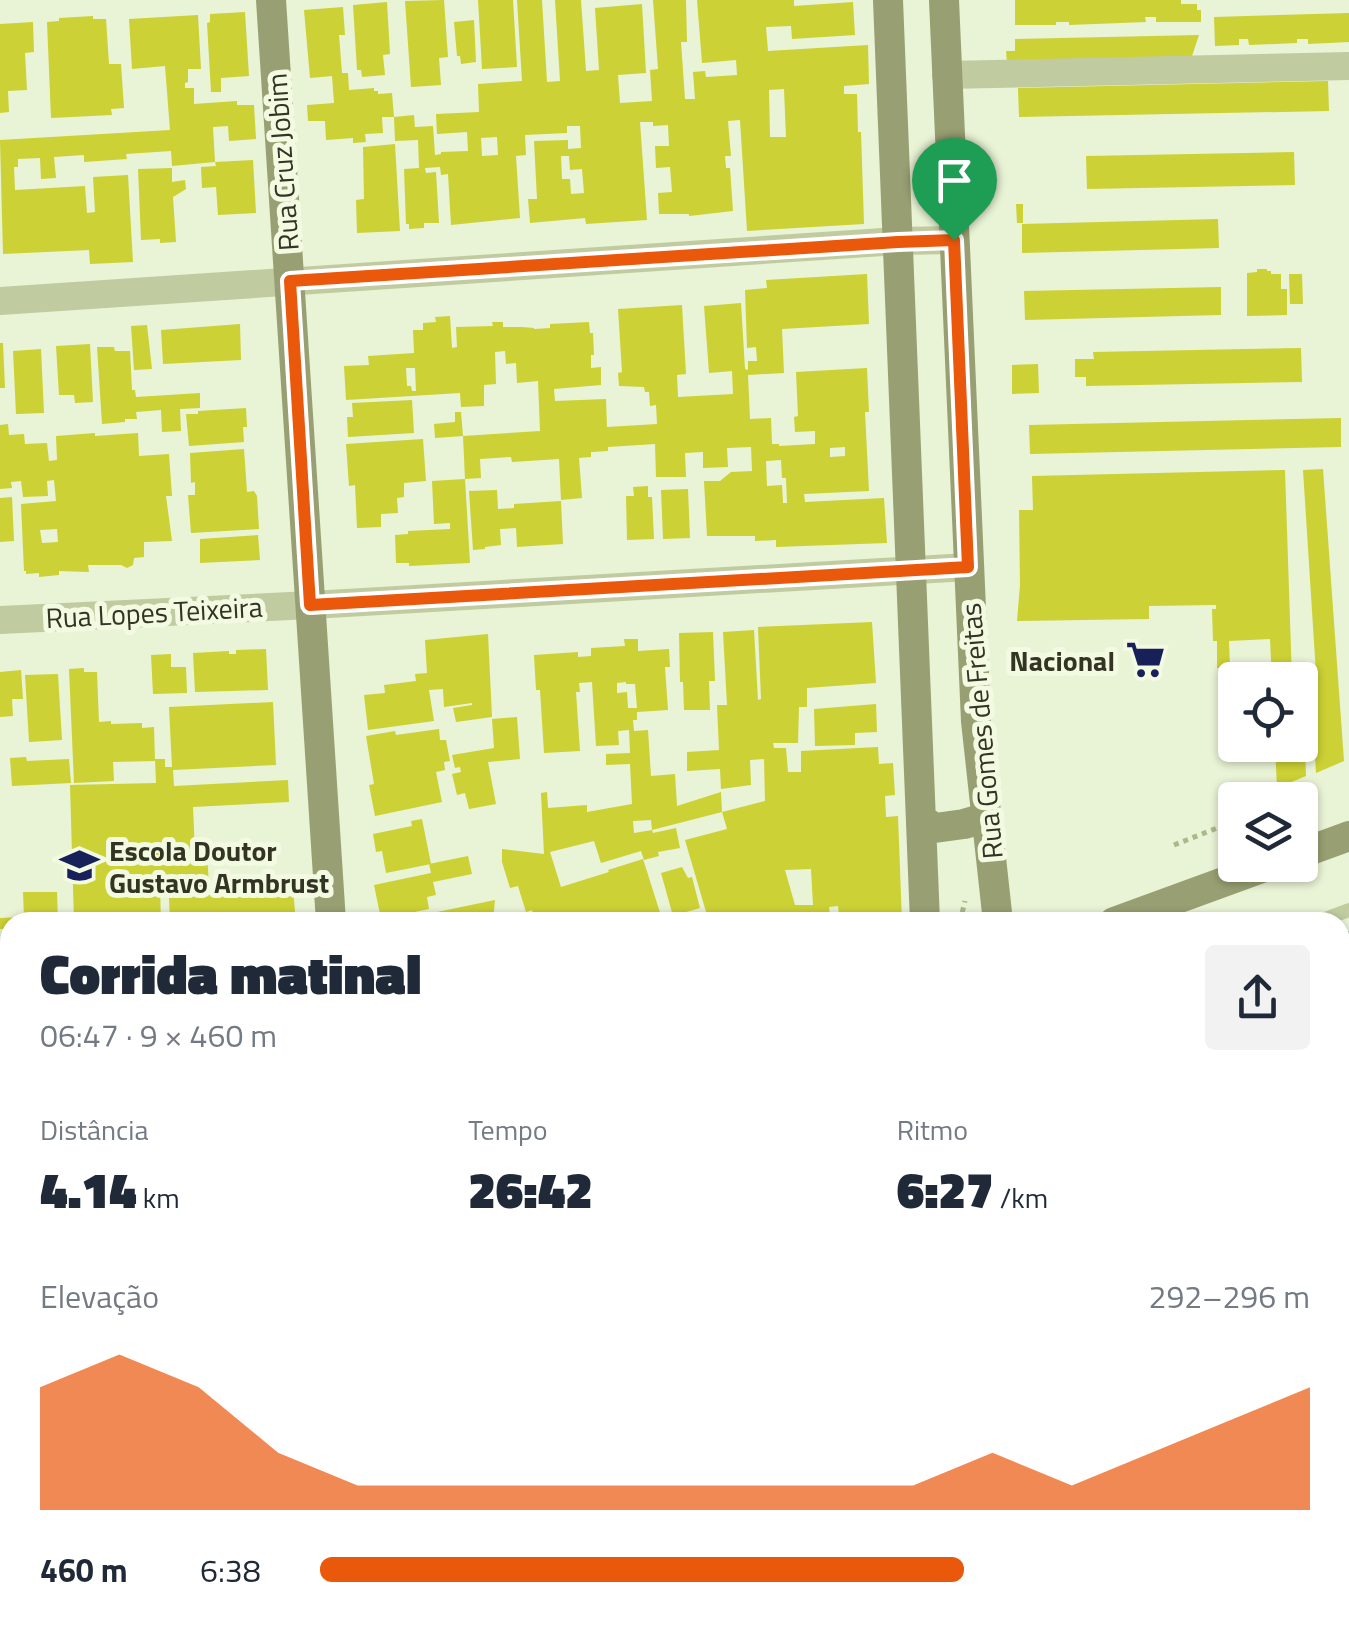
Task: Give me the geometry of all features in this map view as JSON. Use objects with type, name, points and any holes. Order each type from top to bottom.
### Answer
[{"type":"street","name":"Rua Cruz Jobim","points":[[271,0],[330,912]]},
{"type":"street","points":[[888,0],[925,912]]},
{"type":"street","name":"Rua Gomes de Freitas","points":[[944,0],[976,721],[997,912]]},
{"type":"street","points":[[946,75],[1349,66]]},
{"type":"street","points":[[0,301],[954,240]]},
{"type":"street","name":"Rua Lopes Teixeira","points":[[0,620],[968,567]]},
{"type":"street","points":[[920,819],[935,828],[988,817]]},
{"type":"street","points":[[1318,847],[1349,836]]},
{"type":"street","points":[[1141,912],[1223,882]]},
{"type":"path","points":[[1174,846],[1218,828]]},
{"type":"building","points":[[444,0],[448,57],[439,58],[441,85],[411,87],[405,1]]},
{"type":"building","points":[[478,0],[513,0],[517,67],[482,69]]},
{"type":"building","points":[[517,0],[542,0],[547,82],[560,81],[555,0],[581,0],[586,71],[599,70],[595,8],[642,4],[646,73],[618,75],[620,103],[652,101],[650,70],[658,69],[653,0],[686,0],[687,42],[681,42],[685,99],[695,99],[693,72],[705,71],[706,77],[737,75],[736,60],[702,63],[697,0],[794,0],[794,6],[853,2],[855,35],[792,39],[791,26],[766,27],[768,51],[868,45],[869,84],[844,86],[844,94],[857,94],[864,224],[747,231],[740,120],[728,121],[731,156],[725,156],[726,168],[730,168],[733,211],[689,216],[659,214],[658,193],[672,192],[670,167],[656,168],[655,146],[669,146],[668,125],[640,122],[647,220],[586,224],[585,218],[530,223],[528,199],[537,199],[534,141],[568,140],[568,149],[581,148],[580,126],[567,126],[567,133],[525,135],[526,155],[516,156],[520,218],[451,225],[448,174],[441,175],[440,167],[425,168],[426,173],[436,172],[439,223],[409,229],[404,169],[419,168],[418,140],[395,141],[394,117],[414,115],[415,127],[433,126],[435,155],[468,151],[467,132],[437,134],[436,114],[479,112],[478,84],[522,81]],"holes":[[[784,89],[786,137],[770,137],[769,90]],[[497,137],[498,155],[482,156],[481,138]],[[561,156],[569,156],[570,170],[582,169],[584,193],[571,194],[570,179],[562,179]]]},
{"type":"building","points":[[1015,0],[1181,0],[1181,4],[1197,4],[1201,22],[1156,22],[1156,17],[1145,17],[1146,22],[1015,25]]},
{"type":"building","points":[[387,2],[390,54],[383,55],[385,75],[362,77],[361,70],[357,70],[353,5]]},
{"type":"building","points":[[343,7],[345,35],[339,35],[342,73],[348,73],[349,90],[374,88],[378,94],[392,93],[394,117],[382,117],[383,133],[365,134],[366,142],[353,143],[353,138],[326,140],[325,121],[308,121],[307,105],[334,103],[332,76],[310,78],[304,10]]},
{"type":"building","points":[[245,12],[249,76],[221,78],[221,92],[211,92],[207,23],[210,14]]},
{"type":"building","points":[[1349,13],[1349,42],[1308,44],[1308,39],[1297,39],[1297,43],[1249,45],[1248,39],[1239,39],[1239,45],[1215,46],[1214,17]]},
{"type":"building","points":[[198,15],[201,69],[188,69],[185,88],[194,88],[194,104],[237,101],[237,105],[254,105],[256,139],[229,141],[228,126],[213,127],[215,162],[172,166],[171,151],[84,162],[84,155],[54,157],[56,178],[41,179],[40,158],[18,159],[18,167],[14,167],[15,190],[85,186],[87,213],[95,212],[93,177],[128,175],[133,262],[90,264],[89,250],[3,254],[0,140],[170,130],[165,66],[132,69],[129,19]]},
{"type":"building","points":[[93,16],[106,19],[109,64],[121,64],[124,108],[111,109],[112,115],[51,118],[47,22]]},
{"type":"building","points":[[474,20],[476,62],[461,64],[454,22]]},
{"type":"building","points":[[33,22],[34,52],[25,53],[27,90],[8,91],[9,112],[0,113],[0,24]]},
{"type":"building","points":[[1199,35],[1191,59],[1007,63],[1006,51],[1015,51],[1015,39]]},
{"type":"building","points":[[1328,81],[1329,111],[1019,117],[1018,88]]},
{"type":"building","points":[[395,144],[400,231],[357,233],[356,200],[364,199],[363,147]]},
{"type":"building","points":[[1294,152],[1295,185],[1087,189],[1086,156]]},
{"type":"building","points":[[253,160],[256,213],[218,215],[216,187],[202,188],[201,167],[216,166],[215,162]]},
{"type":"building","points":[[172,168],[172,182],[185,180],[186,189],[173,197],[176,242],[141,240],[138,169]]},
{"type":"building","points":[[1016,204],[1023,204],[1023,223],[1017,223]]},
{"type":"building","points":[[1218,219],[1219,248],[1022,253],[1022,224]]},
{"type":"building","points":[[1257,269],[1281,274],[1281,289],[1287,289],[1287,315],[1247,316],[1247,273]]},
{"type":"building","points":[[867,274],[869,324],[782,329],[784,373],[748,375],[750,419],[771,418],[772,444],[815,444],[815,431],[795,432],[796,372],[867,368],[869,491],[804,494],[805,502],[884,498],[887,543],[776,547],[776,540],[755,541],[755,536],[707,536],[704,481],[720,481],[731,472],[752,471],[751,447],[727,448],[728,467],[703,468],[703,452],[685,453],[686,477],[656,477],[655,444],[591,452],[591,457],[579,458],[582,498],[561,500],[559,459],[480,459],[481,478],[465,479],[463,436],[540,431],[538,381],[517,383],[516,363],[506,364],[505,351],[495,352],[496,384],[484,385],[484,406],[461,407],[460,393],[346,400],[344,366],[369,365],[368,356],[414,353],[413,330],[423,330],[423,323],[436,322],[435,317],[450,316],[452,348],[457,347],[456,327],[503,322],[503,327],[534,329],[589,322],[594,355],[591,368],[601,367],[601,385],[554,389],[555,401],[606,399],[607,427],[657,424],[656,405],[650,406],[649,392],[644,387],[619,386],[618,373],[622,372],[618,309],[682,305],[686,374],[677,375],[678,397],[733,394],[732,371],[709,373],[704,306],[741,303],[748,370],[748,361],[757,361],[756,347],[747,348],[745,290],[767,288],[766,280]],"holes":[[[406,368],[415,368],[416,391],[407,386]],[[845,447],[845,456],[830,457],[830,448]],[[781,460],[787,503],[783,503],[782,485],[767,486],[766,461]]]},
{"type":"building","points":[[1289,274],[1302,274],[1303,304],[1290,304]]},
{"type":"building","points":[[1221,287],[1221,315],[1025,320],[1024,291]]},
{"type":"building","points":[[240,324],[241,360],[163,364],[161,330]]},
{"type":"building","points":[[147,325],[152,369],[134,370],[131,326]]},
{"type":"building","points":[[3,343],[5,388],[0,388]]},
{"type":"building","points":[[90,344],[93,402],[75,403],[74,395],[59,395],[56,346]]},
{"type":"building","points":[[97,347],[130,351],[132,390],[136,397],[200,393],[200,408],[180,409],[181,431],[162,432],[161,410],[136,412],[137,419],[102,424]]},
{"type":"building","points":[[1301,348],[1302,382],[1086,386],[1086,377],[1075,377],[1075,359],[1094,359],[1093,352]]},
{"type":"building","points":[[41,349],[44,413],[16,414],[13,351]]},
{"type":"building","points":[[1038,364],[1039,393],[1012,394],[1012,365]]},
{"type":"building","points":[[412,400],[414,433],[348,437],[347,417],[353,417],[352,403]]},
{"type":"building","points":[[246,408],[244,442],[189,446],[186,414]]},
{"type":"building","points":[[455,412],[461,412],[463,436],[435,438],[434,424],[455,422]]},
{"type":"building","points":[[1341,418],[1341,447],[1030,454],[1029,425]]},
{"type":"building","points":[[8,424],[9,435],[24,434],[25,444],[47,443],[49,461],[57,460],[56,436],[138,433],[139,456],[169,454],[172,496],[166,496],[172,541],[144,542],[144,557],[134,558],[133,565],[127,568],[88,565],[89,572],[59,571],[59,575],[39,577],[39,573],[26,574],[21,504],[56,501],[54,480],[47,481],[48,496],[23,497],[21,481],[11,482],[12,488],[0,489],[0,425]],"holes":[[[57,529],[58,542],[42,543],[40,530]]]},
{"type":"building","points":[[423,439],[426,481],[404,483],[404,497],[397,498],[398,513],[381,514],[381,527],[357,528],[355,485],[349,486],[346,444]]},
{"type":"building","points":[[244,449],[247,492],[254,491],[257,496],[259,529],[191,533],[188,495],[195,495],[195,482],[191,483],[190,453]]},
{"type":"building","points":[[1323,469],[1344,761],[1316,773],[1318,662],[1303,470]]},
{"type":"building","points":[[1285,470],[1291,662],[1271,662],[1270,639],[1229,641],[1230,662],[1218,662],[1217,668],[1212,609],[1216,605],[1149,606],[1149,619],[1017,621],[1019,510],[1033,510],[1032,476]]},
{"type":"building","points":[[465,479],[470,563],[396,563],[395,535],[450,529],[450,523],[434,524],[432,481]]},
{"type":"building","points":[[648,486],[654,539],[627,540],[626,496],[634,496],[633,487]]},
{"type":"building","points":[[688,489],[690,538],[663,539],[661,490]]},
{"type":"building","points":[[497,490],[498,509],[561,501],[563,544],[517,547],[516,528],[500,529],[501,545],[473,550],[469,491]]},
{"type":"building","points":[[12,497],[14,541],[0,542],[0,498]]},
{"type":"building","points":[[258,535],[260,560],[200,563],[200,539]]},
{"type":"building","points":[[872,622],[876,683],[807,688],[807,707],[799,707],[798,743],[773,743],[774,748],[786,748],[788,772],[801,772],[801,751],[878,747],[879,764],[893,763],[895,795],[885,796],[886,817],[898,816],[902,912],[839,912],[838,906],[829,907],[830,912],[706,912],[685,840],[727,829],[722,812],[765,801],[764,759],[750,760],[751,785],[721,789],[720,769],[687,771],[687,752],[719,750],[717,705],[727,705],[723,632],[754,630],[758,700],[758,627]],"holes":[[[811,869],[813,905],[795,905],[785,870]]]},
{"type":"building","points":[[713,632],[715,681],[709,681],[710,710],[684,710],[679,633]]},
{"type":"building","points":[[488,634],[492,717],[456,722],[453,708],[472,703],[444,707],[443,689],[429,690],[434,721],[368,730],[364,695],[385,693],[384,685],[416,681],[415,674],[427,673],[425,640]]},
{"type":"building","points":[[624,639],[638,639],[638,651],[669,649],[670,667],[665,667],[668,710],[637,712],[634,731],[648,730],[651,776],[675,774],[677,806],[721,792],[722,812],[652,830],[653,833],[676,828],[680,848],[658,852],[659,856],[644,860],[641,851],[601,863],[594,841],[550,852],[561,887],[643,859],[660,912],[526,912],[518,886],[510,888],[502,862],[502,849],[544,854],[541,793],[547,792],[548,808],[587,805],[587,812],[632,804],[630,764],[606,765],[606,754],[630,753],[629,730],[618,731],[619,745],[596,746],[592,682],[579,683],[580,692],[576,692],[580,751],[544,753],[534,655],[578,652],[578,657],[591,656],[591,648],[625,646]],"holes":[[[617,683],[635,684],[637,708],[628,708],[627,692],[617,693]],[[651,820],[652,830],[634,833],[633,821]]]},
{"type":"building","points":[[266,649],[268,690],[195,692],[193,653],[236,654],[236,650]]},
{"type":"building","points":[[171,654],[171,667],[186,667],[187,693],[153,694],[151,655]]},
{"type":"building","points":[[84,668],[84,672],[97,672],[99,722],[154,727],[155,761],[113,762],[114,781],[74,783],[69,669]]},
{"type":"building","points":[[21,670],[23,699],[12,699],[13,716],[0,717],[0,672]]},
{"type":"building","points":[[58,674],[62,740],[29,742],[25,675]]},
{"type":"building","points":[[273,702],[276,765],[173,770],[174,786],[288,780],[289,802],[193,807],[195,852],[207,852],[209,886],[160,888],[161,912],[74,912],[70,785],[156,783],[155,759],[165,759],[165,767],[172,767],[169,707]]},
{"type":"building","points":[[876,704],[877,732],[855,733],[855,745],[815,746],[814,709]]},
{"type":"building","points":[[517,717],[520,759],[488,762],[496,804],[469,809],[465,793],[457,795],[452,774],[461,772],[460,767],[455,768],[452,755],[494,748],[492,719]]},
{"type":"building","points":[[439,729],[440,740],[446,740],[450,761],[444,762],[445,770],[436,772],[442,802],[375,816],[366,736]]},
{"type":"building","points":[[26,757],[27,761],[69,759],[71,783],[12,786],[10,758]]},
{"type":"building","points":[[1276,762],[1306,762],[1306,776],[1277,782]]},
{"type":"building","points":[[422,819],[431,864],[386,873],[382,851],[376,852],[373,834],[412,826],[411,821]]},
{"type":"building","points":[[468,856],[472,874],[433,882],[436,895],[427,897],[429,909],[380,912],[374,885],[431,873],[429,864]]},
{"type":"building","points":[[682,867],[688,878],[692,877],[700,908],[672,912],[661,873]]},
{"type":"building","points":[[293,889],[295,912],[170,912],[169,898]]},
{"type":"building","points":[[23,892],[57,892],[58,912],[24,912]]},
{"type":"building","points":[[495,900],[494,912],[437,912]]},
{"type":"place","name":"Nacional","points":[[1145,660]]},
{"type":"place","name":"Escola Doutor Gustavo Armbrust","points":[[79,866]]},
{"type":"route","points":[[954,240],[968,567],[310,605],[290,281],[954,240]]}]
